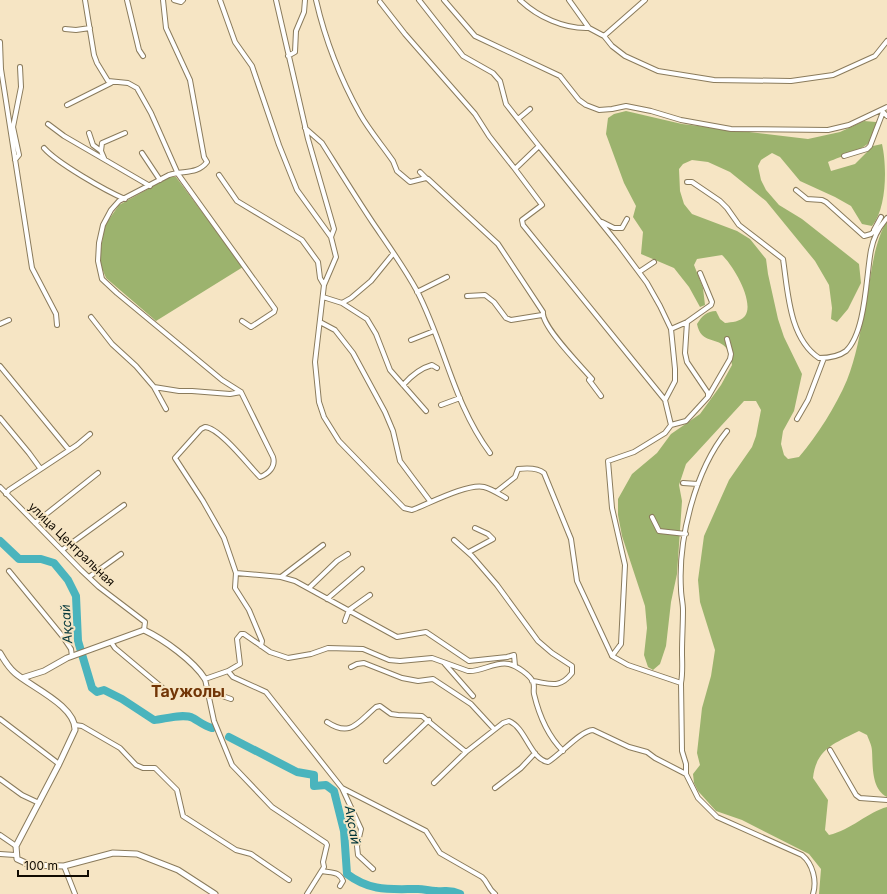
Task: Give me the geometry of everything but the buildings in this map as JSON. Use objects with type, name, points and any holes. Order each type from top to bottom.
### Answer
[{"type":"street","points":[[85,0],[96,63],[111,83]]},
{"type":"street","points":[[127,0],[139,50],[143,56]]},
{"type":"street","points":[[163,0],[166,28],[190,80],[204,157],[207,162],[193,172],[177,172],[119,201],[111,210],[103,225],[99,243],[98,261],[102,279],[222,380],[241,392],[273,457],[274,462],[269,472],[260,477],[230,444],[209,427],[201,429],[175,458],[219,528],[236,573],[236,588],[249,610],[262,641],[261,646]]},
{"type":"street","points":[[174,0],[181,2],[183,0]]},
{"type":"street","points":[[220,0],[235,42],[252,66],[279,145],[297,190],[331,237],[336,257],[324,285],[315,369],[319,402],[332,432],[404,508],[412,510],[430,501],[473,487],[485,487],[506,498]]},
{"type":"street","points":[[276,0],[305,128],[334,230],[331,237]]},
{"type":"street","points":[[288,56],[295,52],[296,31],[304,12],[305,0]]},
{"type":"street","points":[[316,0],[336,65],[360,114],[401,175],[410,182],[426,178]]},
{"type":"street","points":[[419,0],[463,56],[493,74],[500,81],[506,104],[639,272],[660,306],[670,329],[675,369],[675,381],[665,400]]},
{"type":"street","points":[[444,0],[475,36],[560,76],[579,100],[593,108],[612,109],[626,106],[651,111],[681,120],[725,128],[828,130],[844,127],[882,111],[887,107]]},
{"type":"street","points":[[520,0],[535,12],[558,23],[579,28],[589,28]]},
{"type":"street","points":[[569,0],[589,28],[604,36],[620,54],[658,71],[714,80],[791,81],[833,75],[872,59],[882,49],[887,41]]},
{"type":"street","points":[[604,36],[646,0]]},
{"type":"street","points":[[380,2],[405,34],[475,114],[489,136],[542,205],[524,219],[523,225],[625,354],[665,400],[671,425]]},
{"type":"street","points":[[65,29],[90,28]]},
{"type":"street","points":[[0,42],[1,69],[32,268],[56,314],[57,325]]},
{"type":"street","points":[[14,160],[19,155],[13,127],[21,86],[20,67]]},
{"type":"street","points":[[67,105],[111,83],[128,83],[137,88],[151,113],[177,172],[275,309],[274,312],[251,326],[248,326],[242,321]]},
{"type":"street","points":[[518,119],[530,109]]},
{"type":"street","points":[[882,111],[887,116]]},
{"type":"street","points":[[844,156],[870,146],[882,111]]},
{"type":"street","points":[[48,124],[64,136],[150,186]]},
{"type":"street","points":[[305,128],[322,144],[417,292],[469,421],[490,453]]},
{"type":"street","points":[[89,133],[93,145],[101,151]]},
{"type":"street","points":[[104,158],[101,151],[101,146],[104,141],[125,133]]},
{"type":"street","points":[[515,169],[539,146]]},
{"type":"street","points":[[44,148],[109,192],[125,198]]},
{"type":"street","points":[[142,153],[160,180]]},
{"type":"street","points":[[420,172],[498,244],[543,312],[542,315],[560,343],[592,379],[589,380],[601,396]]},
{"type":"street","points":[[219,175],[233,196],[243,206],[283,227],[302,240],[318,262],[320,278],[324,285]]},
{"type":"street","points":[[687,182],[692,182],[720,201],[728,208],[739,225],[783,259],[790,303],[796,327],[811,352],[820,358],[836,356],[845,351],[854,339],[868,283],[871,249],[880,226]]},
{"type":"street","points":[[796,190],[807,199],[822,200],[826,202],[864,236],[873,233],[887,218]]},
{"type":"street","points":[[873,233],[881,217]]},
{"type":"street","points":[[600,221],[619,229],[622,228],[627,219]]},
{"type":"street","points":[[342,303],[351,298],[371,281],[393,254]]},
{"type":"street","points":[[639,272],[654,262]]},
{"type":"street","points":[[670,329],[687,322],[708,308],[712,302],[700,273]]},
{"type":"street","points":[[417,292],[447,277]]},
{"type":"street","points":[[468,296],[485,295],[494,302],[506,318],[511,320],[542,315]]},
{"type":"street","points":[[323,297],[342,303],[367,319],[376,334],[390,370],[426,412]]},
{"type":"street","points":[[91,318],[112,344],[136,366],[154,387],[166,409]]},
{"type":"street","points":[[0,324],[9,320]]},
{"type":"street","points":[[320,322],[335,330],[353,353],[385,412],[393,431],[400,461],[430,501]]},
{"type":"street","points":[[687,322],[685,353],[687,362],[709,394]]},
{"type":"street","points":[[411,340],[434,331]]},
{"type":"street","points":[[612,656],[620,644],[625,565],[612,508],[608,461],[634,452],[665,433],[671,425],[686,421],[709,394],[730,359],[731,354],[727,339]]},
{"type":"street","points":[[797,419],[808,400],[824,358]]},
{"type":"street","points":[[403,385],[411,377],[428,366],[432,364],[437,368]]},
{"type":"street","points":[[0,366],[69,450]]},
{"type":"street","points":[[154,387],[179,391],[192,390],[230,394],[241,392]]},
{"type":"street","points":[[441,405],[460,398]]},
{"type":"street","points":[[0,418],[40,468]]},
{"type":"street","points":[[727,431],[712,452],[698,484],[686,534],[680,587],[683,608],[682,677],[680,682],[681,737],[686,774],[698,798],[717,817],[799,853],[805,858],[814,874],[813,894]]},
{"type":"street","points":[[6,494],[40,468],[69,450],[90,434]]},
{"type":"street","points":[[496,492],[515,477],[518,470],[541,471],[544,473],[571,539],[577,581],[612,656],[628,665],[680,682]]},
{"type":"street","points":[[35,523],[98,473]]},
{"type":"street","points":[[683,483],[698,484]]},
{"type":"street","name":"улица Центральная","points":[[0,487],[89,578],[145,622],[144,630]]},
{"type":"street","points":[[62,550],[124,505]]},
{"type":"street","points":[[652,517],[659,531],[686,534]]},
{"type":"street","points":[[469,552],[493,539],[488,534],[475,528]]},
{"type":"street","points":[[454,540],[469,552],[505,594],[538,640],[552,654],[572,666],[572,673],[562,683],[547,685],[532,681]]},
{"type":"street","points":[[280,577],[323,545]]},
{"type":"street","points":[[89,578],[121,554]]},
{"type":"street","points":[[309,588],[337,561],[348,554]]},
{"type":"street","points":[[327,599],[362,569]]},
{"type":"street","points":[[9,571],[63,637],[74,655]]},
{"type":"street","points":[[236,573],[280,577],[295,581],[397,637],[426,632],[469,661],[514,655],[515,666]]},
{"type":"street","points":[[345,621],[349,610],[370,595]]},
{"type":"street","points":[[22,678],[44,671],[74,655],[144,630],[187,659],[201,672],[205,679],[214,721],[232,765],[272,807],[326,843],[327,846],[322,871],[307,894]]},
{"type":"street","points":[[205,679],[228,671],[240,664],[238,636],[244,634],[279,656],[288,658],[337,648],[363,649],[389,660],[400,661],[432,658],[468,671],[497,664],[515,666],[532,681],[533,692],[546,727],[563,751]]},
{"type":"street","points":[[111,642],[112,645],[171,695]]},
{"type":"street","points":[[0,653],[9,667],[22,678],[50,696],[71,718],[75,725],[75,730],[59,764],[16,846],[15,855],[20,861],[30,865],[64,866],[112,854],[137,854],[178,870],[214,894]]},
{"type":"street","points":[[444,662],[473,696]]},
{"type":"street","points":[[352,667],[357,664],[364,663],[402,678],[418,681],[433,679],[471,704],[494,729]]},
{"type":"street","points":[[228,671],[233,677],[266,692],[342,788],[361,829],[357,846],[358,856],[373,869]]},
{"type":"street","points":[[208,691],[231,699]]},
{"type":"street","points":[[327,722],[339,730],[345,730],[356,724],[376,707],[380,706],[391,714],[422,716],[429,720],[466,752]]},
{"type":"street","points":[[0,719],[59,764]]},
{"type":"street","points":[[386,761],[429,720]]},
{"type":"street","points":[[434,783],[466,752],[494,729],[502,723],[511,721],[520,730],[539,758],[548,762],[586,732],[593,730],[629,747],[647,752],[655,758],[686,774]]},
{"type":"street","points":[[75,725],[82,726],[120,748],[136,765],[143,768],[155,768],[177,790],[183,816],[236,850],[251,854],[289,880]]},
{"type":"street","points":[[830,750],[832,756],[841,767],[860,798],[887,800]]},
{"type":"street","points":[[495,788],[525,764],[535,753]]},
{"type":"street","points":[[0,779],[22,795],[39,803]]},
{"type":"street","points":[[342,788],[426,831],[440,853],[482,877],[487,881],[490,890],[495,894]]},
{"type":"street","points":[[0,835],[16,846]]},
{"type":"street","points":[[0,854],[15,855]]},
{"type":"street","points":[[64,866],[75,894]]},
{"type":"street","points":[[322,871],[337,873],[341,876],[343,881],[340,886]]},
{"type":"green space","points":[[626,111],[682,124],[808,139],[840,132],[864,121],[876,122],[877,131],[875,137],[864,147],[828,162],[831,171],[855,164],[873,146],[882,144],[885,164],[883,198],[881,209],[872,226],[862,224],[851,206],[800,181],[780,157],[772,153],[761,160],[758,166],[761,180],[766,190],[779,205],[802,219],[859,264],[861,283],[848,309],[837,322],[831,319],[832,308],[829,285],[815,261],[766,201],[730,172],[708,162],[692,160],[683,164],[679,169],[680,191],[684,204],[692,214],[737,231],[750,239],[766,259],[778,319],[784,337],[802,374],[794,411],[783,431],[781,444],[784,455],[788,459],[799,457],[813,440],[843,390],[858,345],[875,252],[887,221],[887,797],[875,783],[872,749],[867,735],[859,731],[828,748],[818,760],[813,778],[828,800],[825,830],[829,835],[837,833],[880,809],[887,807],[887,894],[819,894],[821,869],[809,854],[742,820],[716,811],[698,791],[694,783],[693,774],[700,765],[697,753],[702,708],[711,676],[715,650],[700,602],[698,580],[704,536],[729,480],[752,447],[756,436],[761,410],[756,401],[744,401],[686,464],[679,485],[682,501],[677,574],[671,602],[666,646],[660,664],[653,670],[648,667],[644,655],[647,628],[645,606],[622,536],[618,515],[618,499],[632,474],[657,453],[671,434],[700,414],[721,385],[732,365],[727,349],[723,345],[702,335],[697,324],[705,314],[713,311],[716,311],[720,319],[725,323],[738,321],[745,316],[747,302],[745,293],[737,275],[722,255],[697,259],[694,265],[703,288],[705,305],[700,307],[689,287],[674,268],[641,254],[643,232],[633,217],[636,206],[624,183],[606,134],[608,118],[614,114]]},
{"type":"green space","points":[[170,177],[176,177],[243,267],[156,321],[106,278],[101,266],[100,254],[105,225],[119,205]]},
{"type":"waterway","name":"Ақсай","points":[[0,541],[19,559],[41,559],[54,563],[68,580],[76,596],[78,641],[92,688],[97,692],[104,690],[122,699],[154,720],[184,716],[193,718],[212,728]]},
{"type":"waterway","name":"Ақсай","points":[[229,737],[297,772],[314,775],[314,786],[326,785],[334,791],[344,831],[347,874],[356,880],[373,887],[450,891],[460,894]]},
{"type":"district","name":"Таужолы","points":[[188,691]]}]
